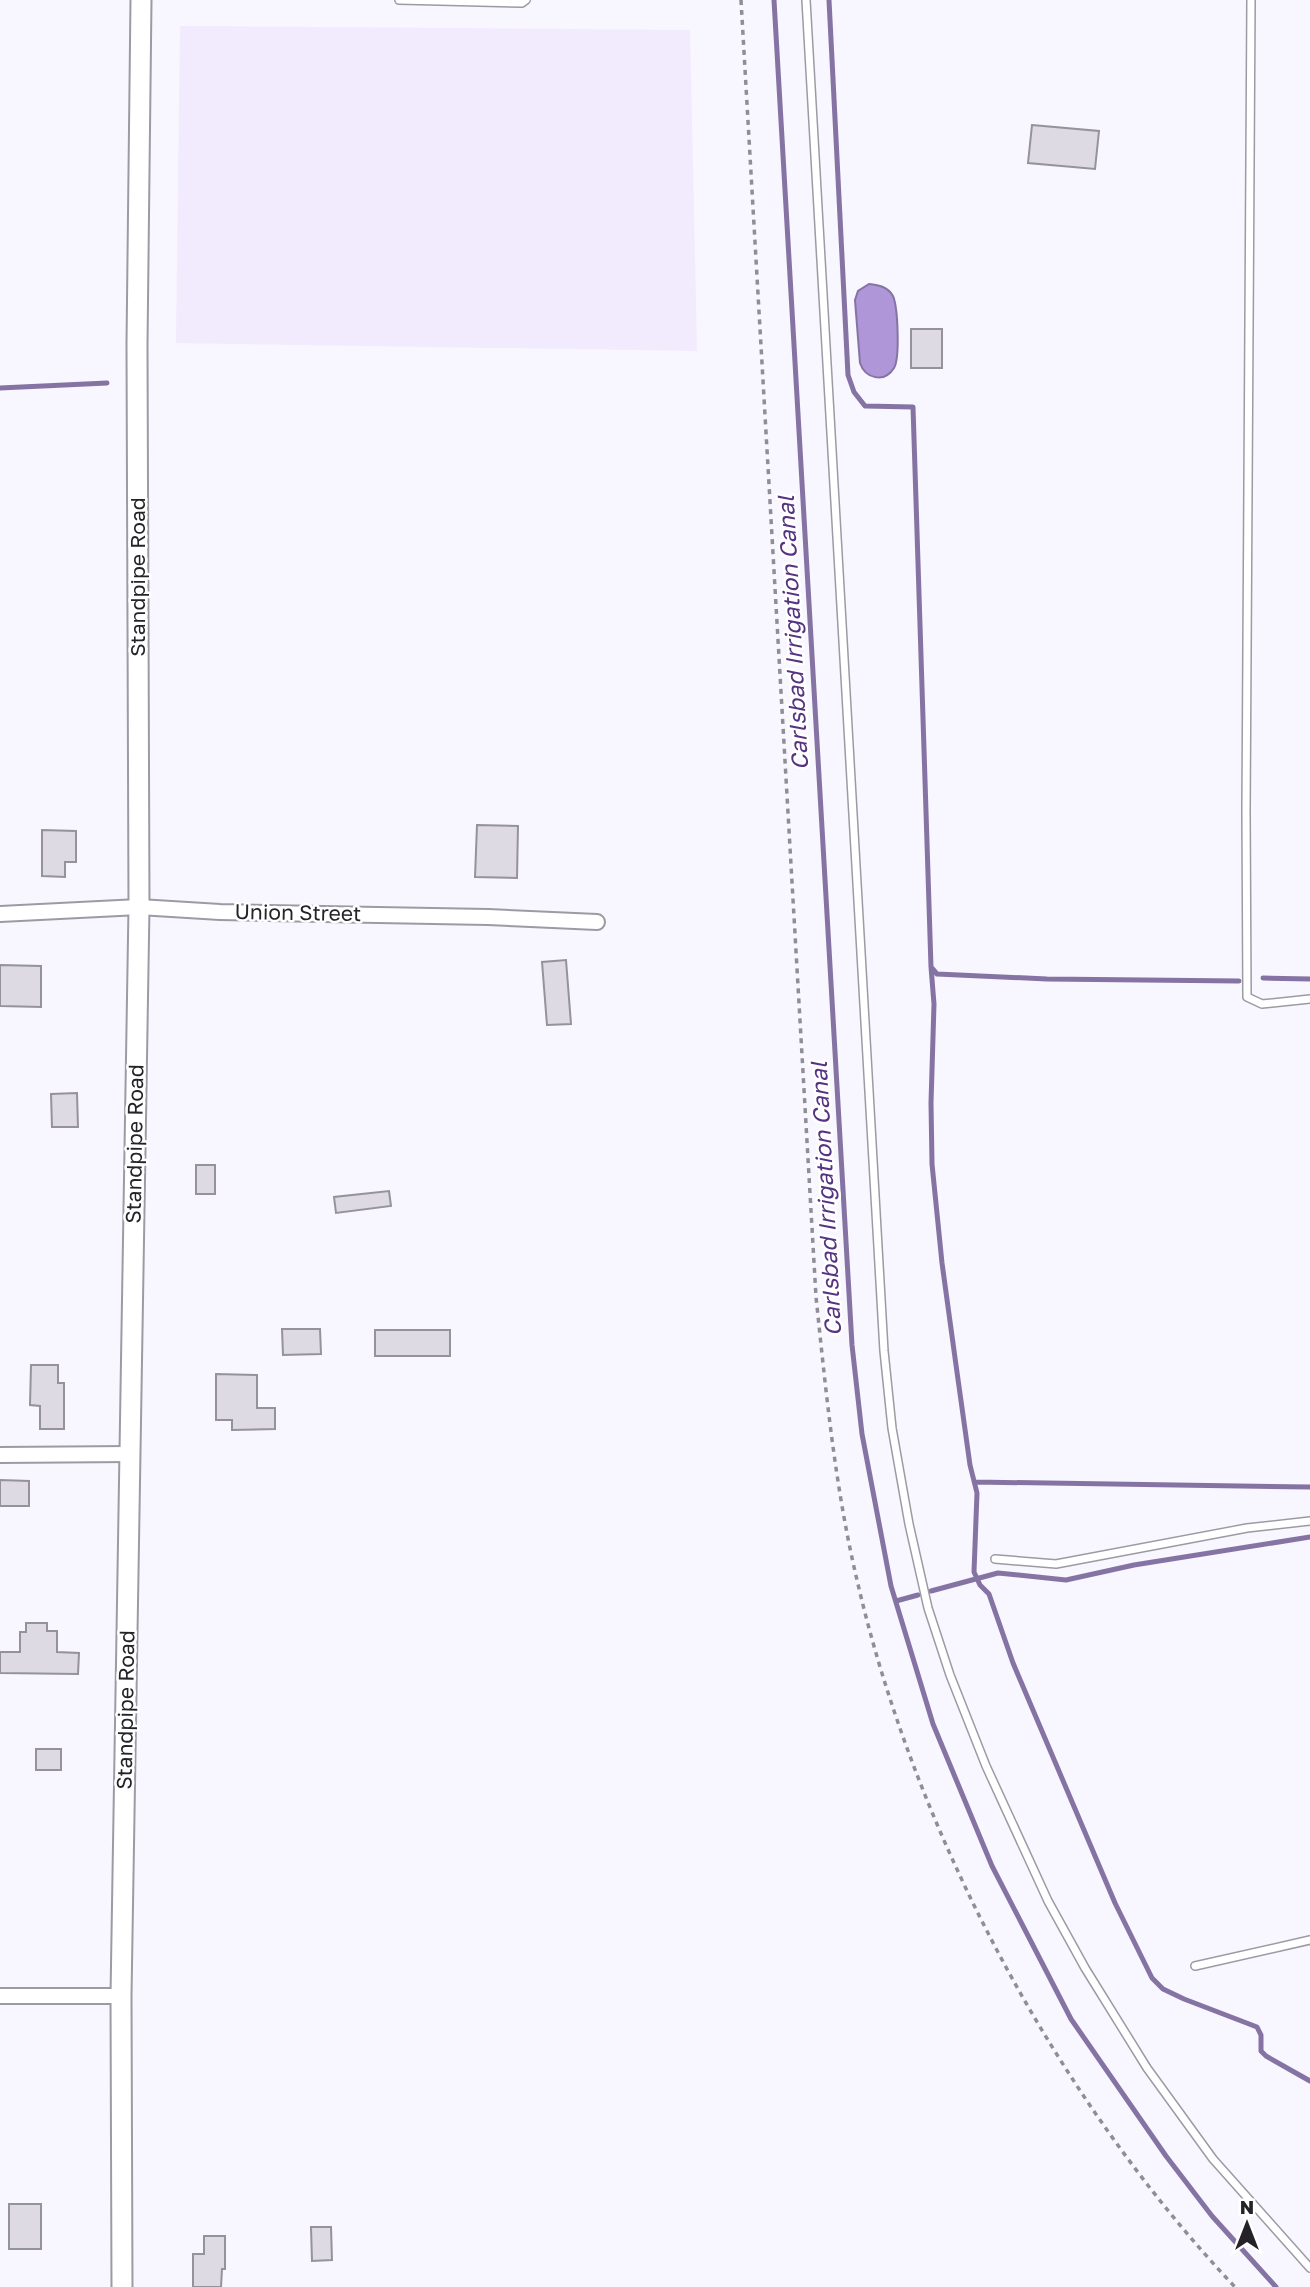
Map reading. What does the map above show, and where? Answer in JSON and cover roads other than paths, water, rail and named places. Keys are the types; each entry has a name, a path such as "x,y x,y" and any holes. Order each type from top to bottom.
{"street":[{"name":"Standpipe Road","path":"122,2287 121,1996 139,907 137,344 141,0"},
{"name":"Union Street","path":"0,914 139,907 220,912 488,917 597,922"},
{"path":"0,1455 130,1454"},
{"path":"0,1996 121,1996"}],"lane":[{"path":"399,0 522,3 526,0"},
{"path":"806,0 883,1325 892,1428 909,1524 928,1608 950,1675 986,1766 1054,1912 1147,2068 1213,2160 1310,2268"},
{"path":"1251,0 1245,811 1247,997 1262,1004 1310,999"},
{"path":"995,1559 1055,1564 1247,1528 1310,1521"},
{"path":"1195,1966 1310,1940"}],"waterway":[{"name":"Carlsbad Irrigation Canal","path":"774,0 852,1345 862,1434 891,1586 933,1724 992,1866 1071,2019 1166,2156 1212,2216 1276,2287"},
{"path":"829,0 848,375 854,392 865,406 913,407 931,967 937,974 1047,979 1239,981"},
{"path":"0,388 107,383"},
{"path":"931,967 934,1004 932,1164 942,1263 970,1465 977,1493 974,1572 980,1585 989,1594 1013,1663 1115,1903 1152,1978 1163,1989 1184,1999 1257,2027 1261,2035 1261,2051 1310,2081"},
{"path":"1263,978 1310,979"},
{"path":"975,1482 1310,1487"},
{"path":"931,1591 998,1573 1066,1580 1134,1565 1310,1537"},
{"path":"896,1601 918,1595"}]}
